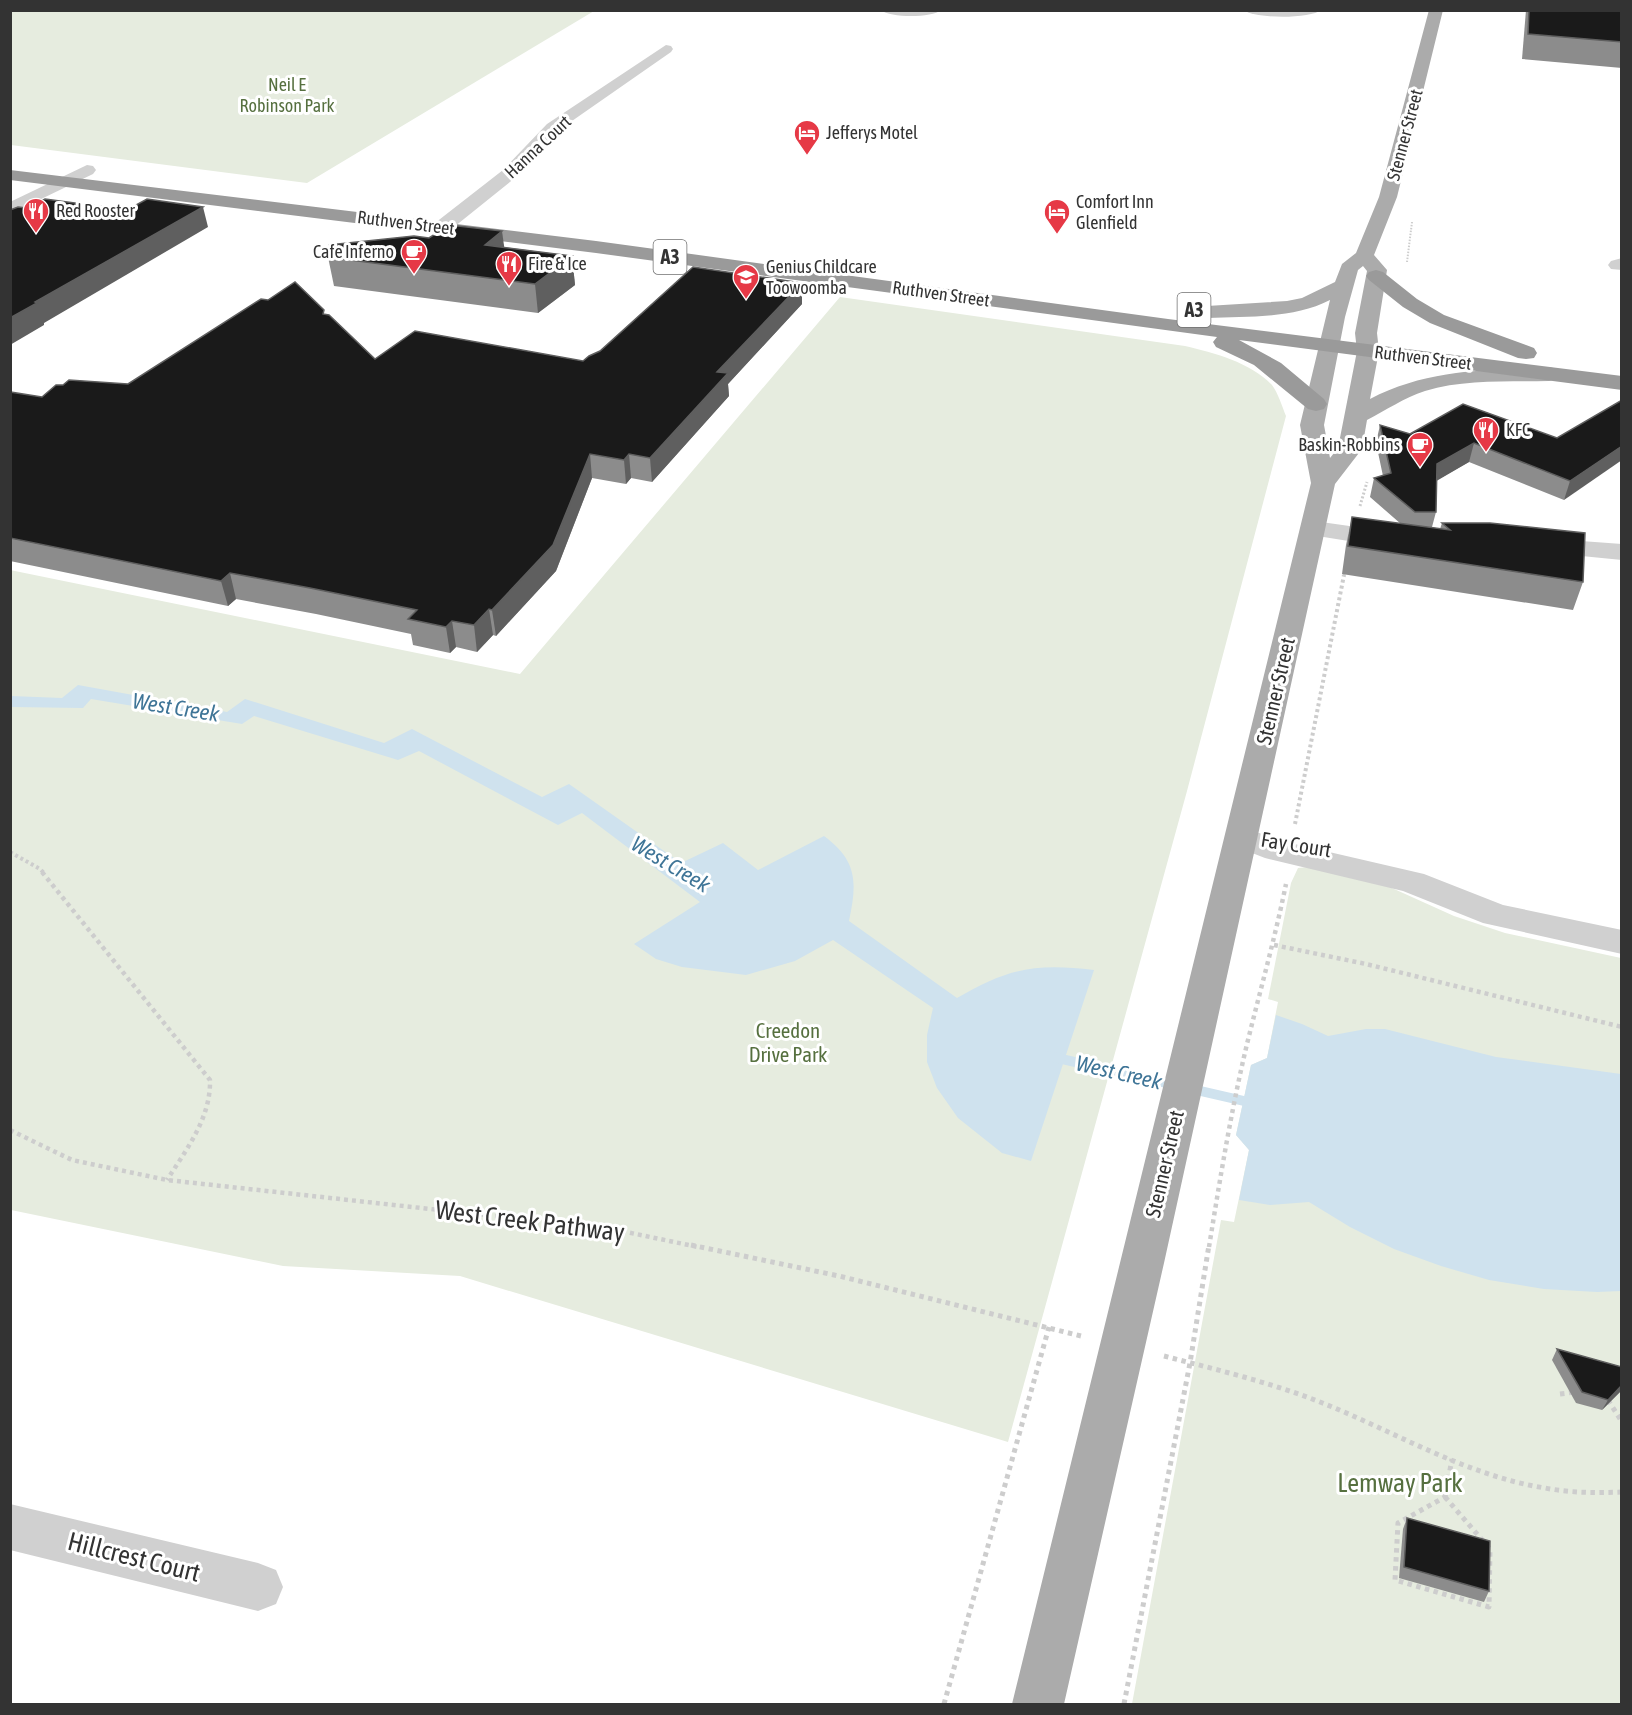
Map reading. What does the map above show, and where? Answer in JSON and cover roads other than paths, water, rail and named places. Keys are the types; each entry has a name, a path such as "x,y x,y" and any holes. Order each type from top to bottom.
{"highway":[{"name":"Ruthven Street","path":"10,160 1168,325 1331,337"},
{"name":"Ruthven Street","path":"10,175 62,183 448,223 1207,312 1331,337 1549,374 1622,383"},
{"path":"1376,276 1410,303 1437,319 1526,353"},
{"path":"1168,325 1238,346 1274,366 1316,404"},
{"name":"Ruthven Street","path":"1367,342 1526,353 1622,365"}],"main road":[{"name":"Stenner Street","path":"1038,1704 1124,1347 1197,1023 1314,529 1323,483 1312,424 1331,337 1349,268 1364,256 1388,197 1436,10"},
{"path":"1364,256 1377,270 1376,276"},
{"name":"Stenner Street","path":"1323,483 1350,449 1376,276"},
{"path":"1207,312 1287,307 1308,303 1344,285"},
{"path":"1355,417 1419,386 1467,377 1549,374"}],"street":[{"path":"887,10 935,10"},
{"path":"1250,10 1287,13 1315,10"},
{"name":"Hanna Court","path":"448,223 509,174 553,127 666,49"},
{"path":"10,209 87,170"},
{"path":"1314,529 1353,536 1412,541"},
{"path":"1517,544 1622,552"},
{"name":"Fay Court","path":"1241,837 1390,875 1496,915 1622,942"},
{"name":"Hillcrest Court","path":"10,1527 258,1587"}],"water":[{"path":"78,685 227,712 245,699 384,743 412,729 542,797 569,784 681,863 723,843 758,870 824,836 843,854 852,874 854,884 849,921 957,998 992,980 1023,970 1055,967 1094,970 1031,1161 1002,1153 958,1118 937,1088 927,1062 927,1035 933,1008 833,940 795,961 746,975 682,967 656,959 634,944 700,902 582,813 558,825 419,751 398,760 254,716 242,724 91,699 83,708 11,707 11,696 62,698"},
{"path":"1276,1015 1328,1036 1366,1029 1385,1029 1496,1057 1621,1074 1621,1291 1544,1289 1489,1280 1394,1249 1350,1227 1309,1202 1270,1205 1239,1200 1249,1150 1236,1135 1251,1065 1267,1058"}],"waterway":[{"name":"West Creek","path":"1049,1056 1257,1104"}],"place":[{"name":"Jefferys Motel","path":"807,156"},
{"name":"Red Rooster","path":"36,234"},
{"name":"Comfort Inn Glenfield","path":"1057,235"},
{"name":"Cafe Inferno","path":"414,275"},
{"name":"Fire & Ice","path":"509,287"},
{"name":"Genius Childcare Toowoomba","path":"746,300"},
{"name":"KFC","path":"1486,453"},
{"name":"Baskin-Robbins","path":"1420,468"}],"park label":[{"name":"Neil E Robinson Park","path":"287,95"},
{"name":"Creedon Drive Park","path":"788,1043"},
{"name":"Lemway Park","path":"1400,1483"}]}
